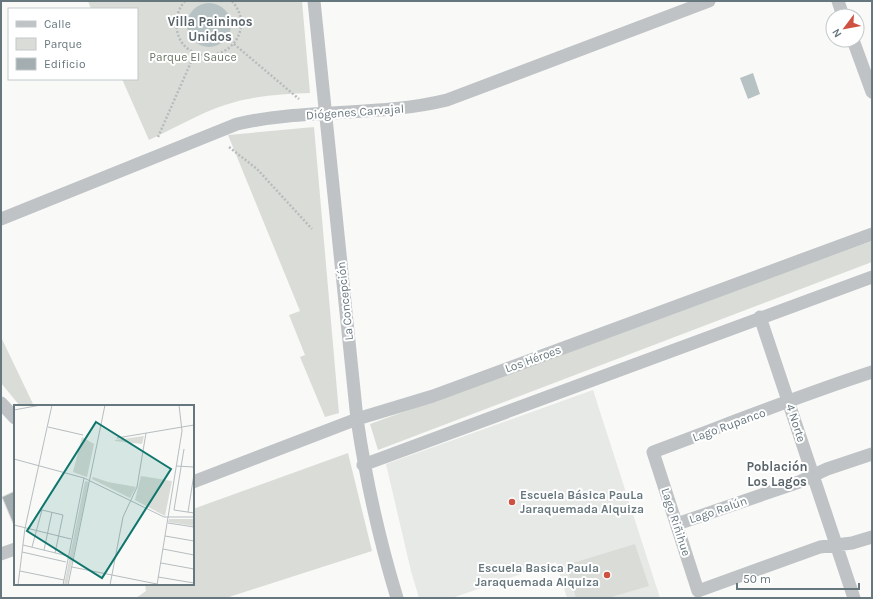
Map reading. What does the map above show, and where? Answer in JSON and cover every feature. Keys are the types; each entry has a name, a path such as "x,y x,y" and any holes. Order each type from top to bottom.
{"street":[{"name":"La Concepción","path":"314,1 357,419 364,464 377,526 397,598"},
{"name":"Diógenes Carvajal","path":"1,219 223,128 268,118 402,109 447,100 709,1"},
{"path":"855,48 872,92"},
{"name":"Los Héroes","path":"194,482 357,419 433,396 872,234"},
{"path":"364,464 760,317 871,280"},
{"name":"4 Norte","path":"760,317 854,598"},
{"name":"Lago Rupanco","path":"653,452 803,395 872,372"},
{"path":"1,403 14,417"},
{"name":"Lago Riñihue","path":"653,452 698,591 820,547 836,545"},
{"name":"Lago Ralún","path":"677,524 872,454"},
{"path":"836,545 852,543 872,537"},
{"path":"1,554 14,549"}],"path":[{"path":"180,1 184,2 177,17 177,32 184,44 196,53 202,55 216,55 223,53 234,44 238,38 241,24 238,9 232,1"},
{"path":"234,44 299,98"},
{"path":"158,137 196,53"},
{"path":"229,147 257,169 312,229"}],"shaded area":[{"path":"205,3 213,3 225,9 231,21 231,29 225,41 213,47 205,47 193,41 187,29 187,21 193,9"},
{"path":"753,73 760,94 748,99 740,78"},
{"name":"Escuela Básica PauLa Jaraquemada Alquiza","path":"593,390 660,598 567,598 556,562 452,598 419,598 411,571 386,464"}],"green space":[{"name":"Parque El Sauce","path":"88,1 302,1 310,93 267,96 235,102 206,112 149,140 122,80 138,80 138,8 91,8"},
{"path":"314,127 339,413 325,417 300,357 305,355 289,315 300,311 228,135"},
{"path":"872,241 872,262 378,450 370,424"},
{"path":"1,337 34,405 19,405 1,383"},
{"path":"348,453 372,551 226,598 136,598 146,591 145,585 194,585 194,509"},
{"name":"Escuela Basica Paula Jaraquemada Alquiza","path":"635,544 649,586 608,598 576,598 566,565"}],"building":[{"path":"14,491 14,526 2,497"}],"place":[{"name":"Escuela Básica PauLa Jaraquemada Alquiza","path":"512,502"},
{"name":"Escuela Basica Paula Jaraquemada Alquiza","path":"607,575"}],"district":[{"name":"Villa Paininos Unidos","path":"210,28"},
{"name":"Población Los Lagos","path":"777,474"}]}
